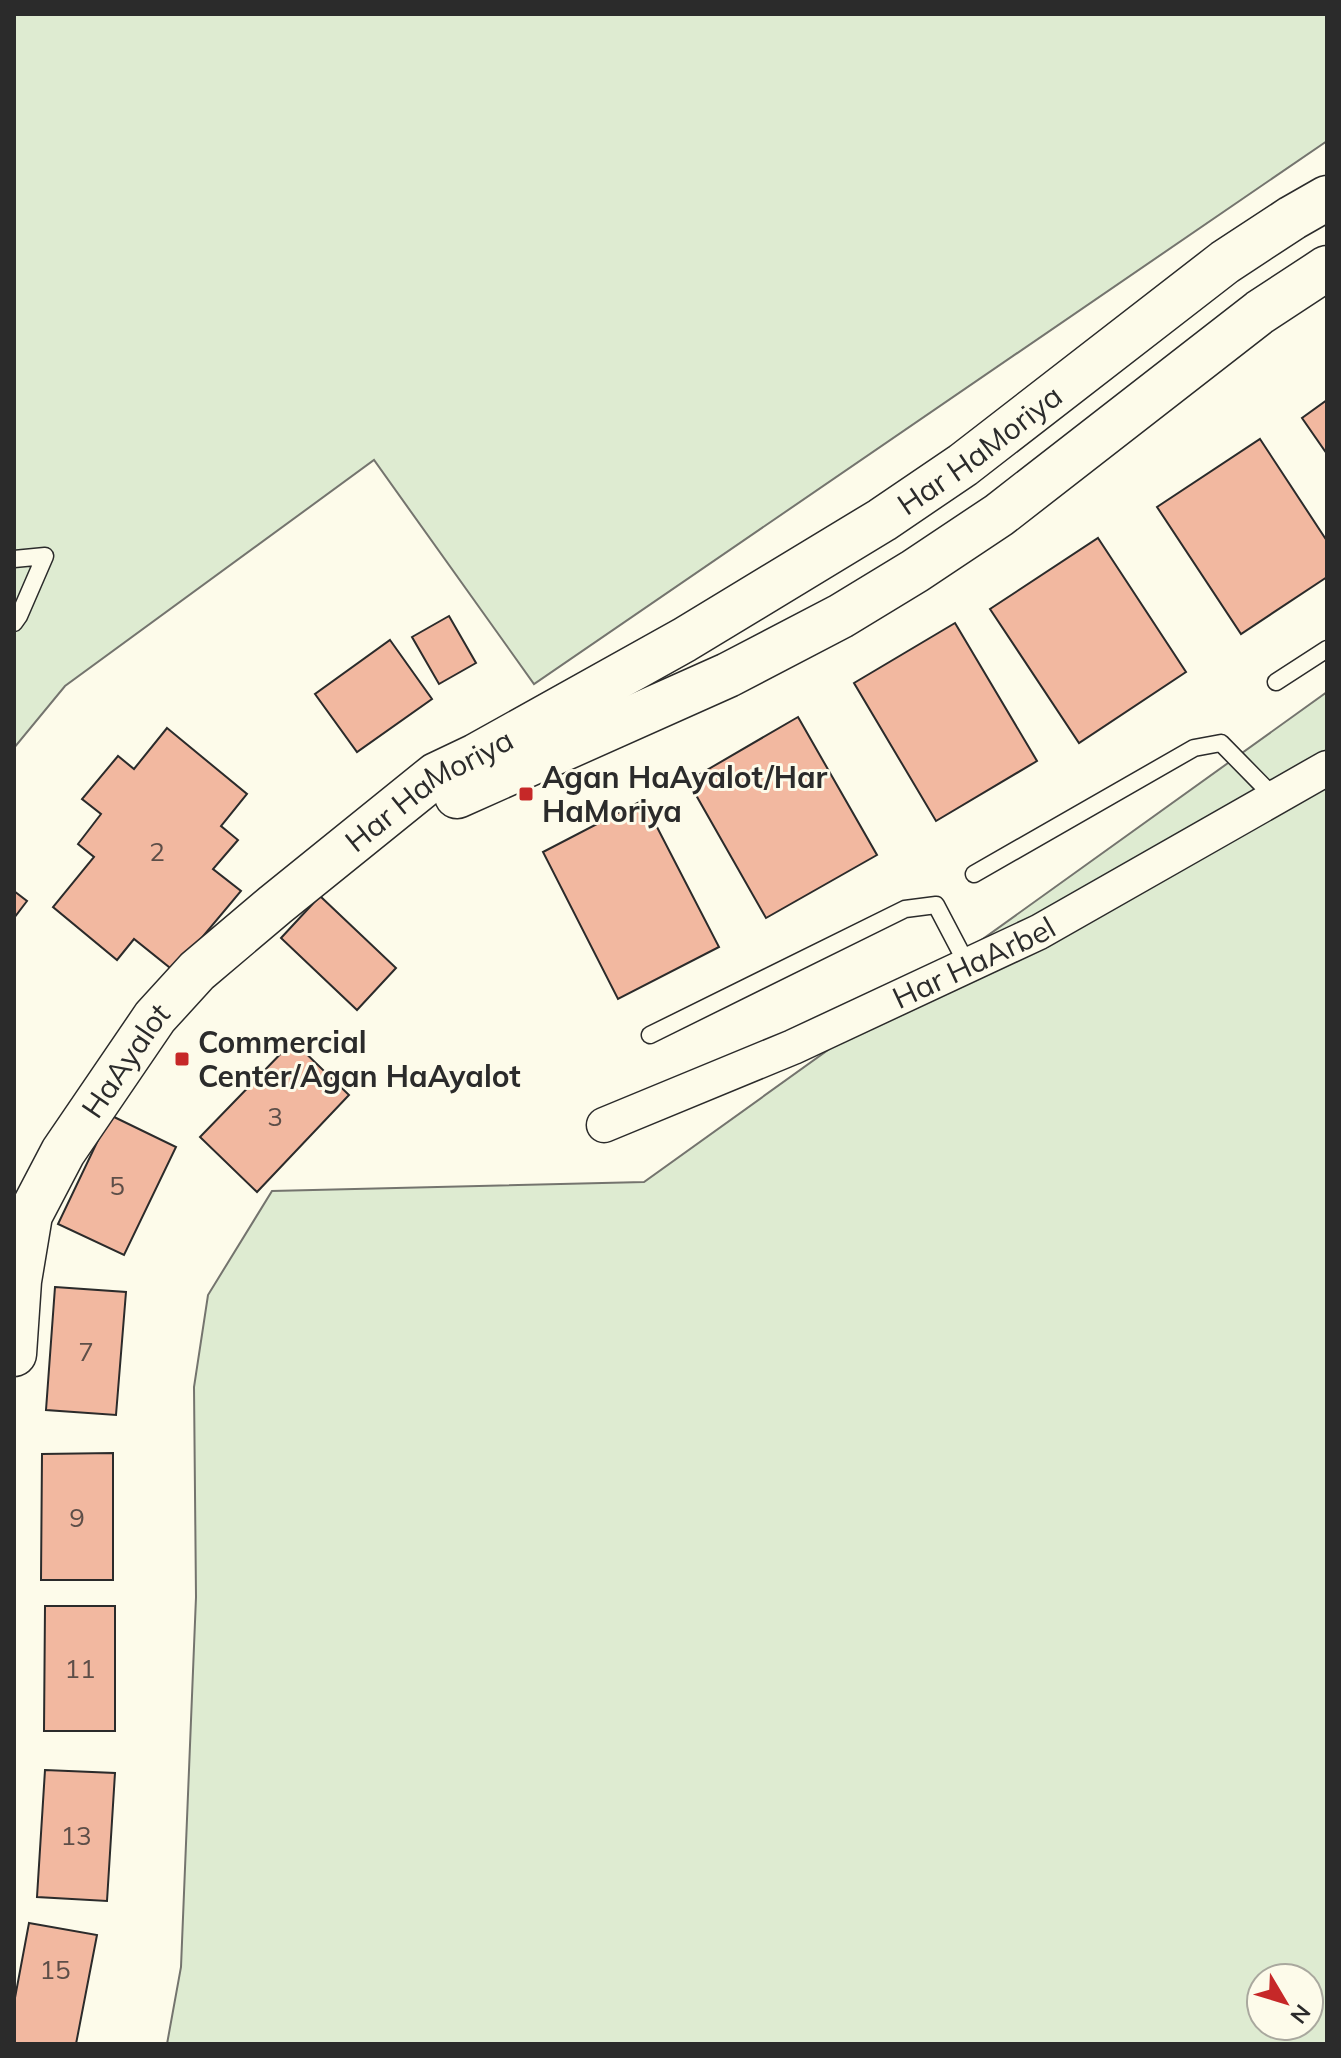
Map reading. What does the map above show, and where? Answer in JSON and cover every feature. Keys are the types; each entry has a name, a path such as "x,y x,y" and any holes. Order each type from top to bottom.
{"street":[{"name":"Har HaMoriya","path":"356,841 436,775 476,756 684,640 882,520 963,465 1225,262 1327,198"},
{"name":"Har HaMoriya","path":"356,841 728,675 841,616 999,515 1260,312 1327,268"},
{"name":"Har HaArbel","path":"604,1125 793,1047 1039,932 1327,768"},
{"name":"HaAyalot","path":"14,1354 19,1281 30,1215 63,1152 155,1017 197,971 356,841"}],"lane":[{"path":"14,559 45,556 14,623"},
{"path":"1276,682 1327,649"},
{"path":"974,874 1194,748 1221,743 1275,798"},
{"path":"650,1035 905,909 936,905 968,966"}],"green space":[{"path":"14,14 1327,14 1327,141 534,684 374,460 65,686 14,748"},
{"path":"1327,692 1327,2044 167,2044 181,1967 196,1597 194,1387 208,1295 272,1191 644,1182"}],"building":[{"path":"1327,400 1327,454 1302,418"},
{"path":"1260,439 1327,541 1327,577 1241,634 1157,507"},
{"path":"1098,538 1186,672 1079,743 990,609"},
{"path":"449,616 476,663 439,684 412,637"},
{"path":"955,623 1037,761 936,821 854,683"},
{"path":"390,640 432,699 357,752 315,694"},
{"path":"798,717 877,855 766,918 688,781"},
{"path":"167,728 247,794 221,826 238,840 213,869 241,891 174,971 134,939 117,960 53,907 94,857 78,844 101,814 82,799 118,756 134,769"},
{"path":"643,800 719,947 618,999 543,852"},
{"path":"14,891 27,901 14,918"},
{"path":"320,896 396,968 357,1010 281,938"},
{"path":"293,1041 349,1095 257,1192 200,1137"},
{"path":"110,1115 176,1147 124,1255 58,1224"},
{"path":"55,1287 126,1292 116,1415 46,1410"},
{"path":"113,1453 113,1580 41,1580 42,1454"},
{"path":"45,1606 115,1606 115,1731 44,1731"},
{"path":"45,1770 115,1773 107,1901 37,1897"},
{"path":"29,1923 97,1935 76,2044 14,2044 14,2003"}],"place":[{"name":"Agan HaAyalot/Har HaMoriya","path":"526,794"},
{"name":"Commercial Center/Agan HaAyalot","path":"182,1059"}]}
